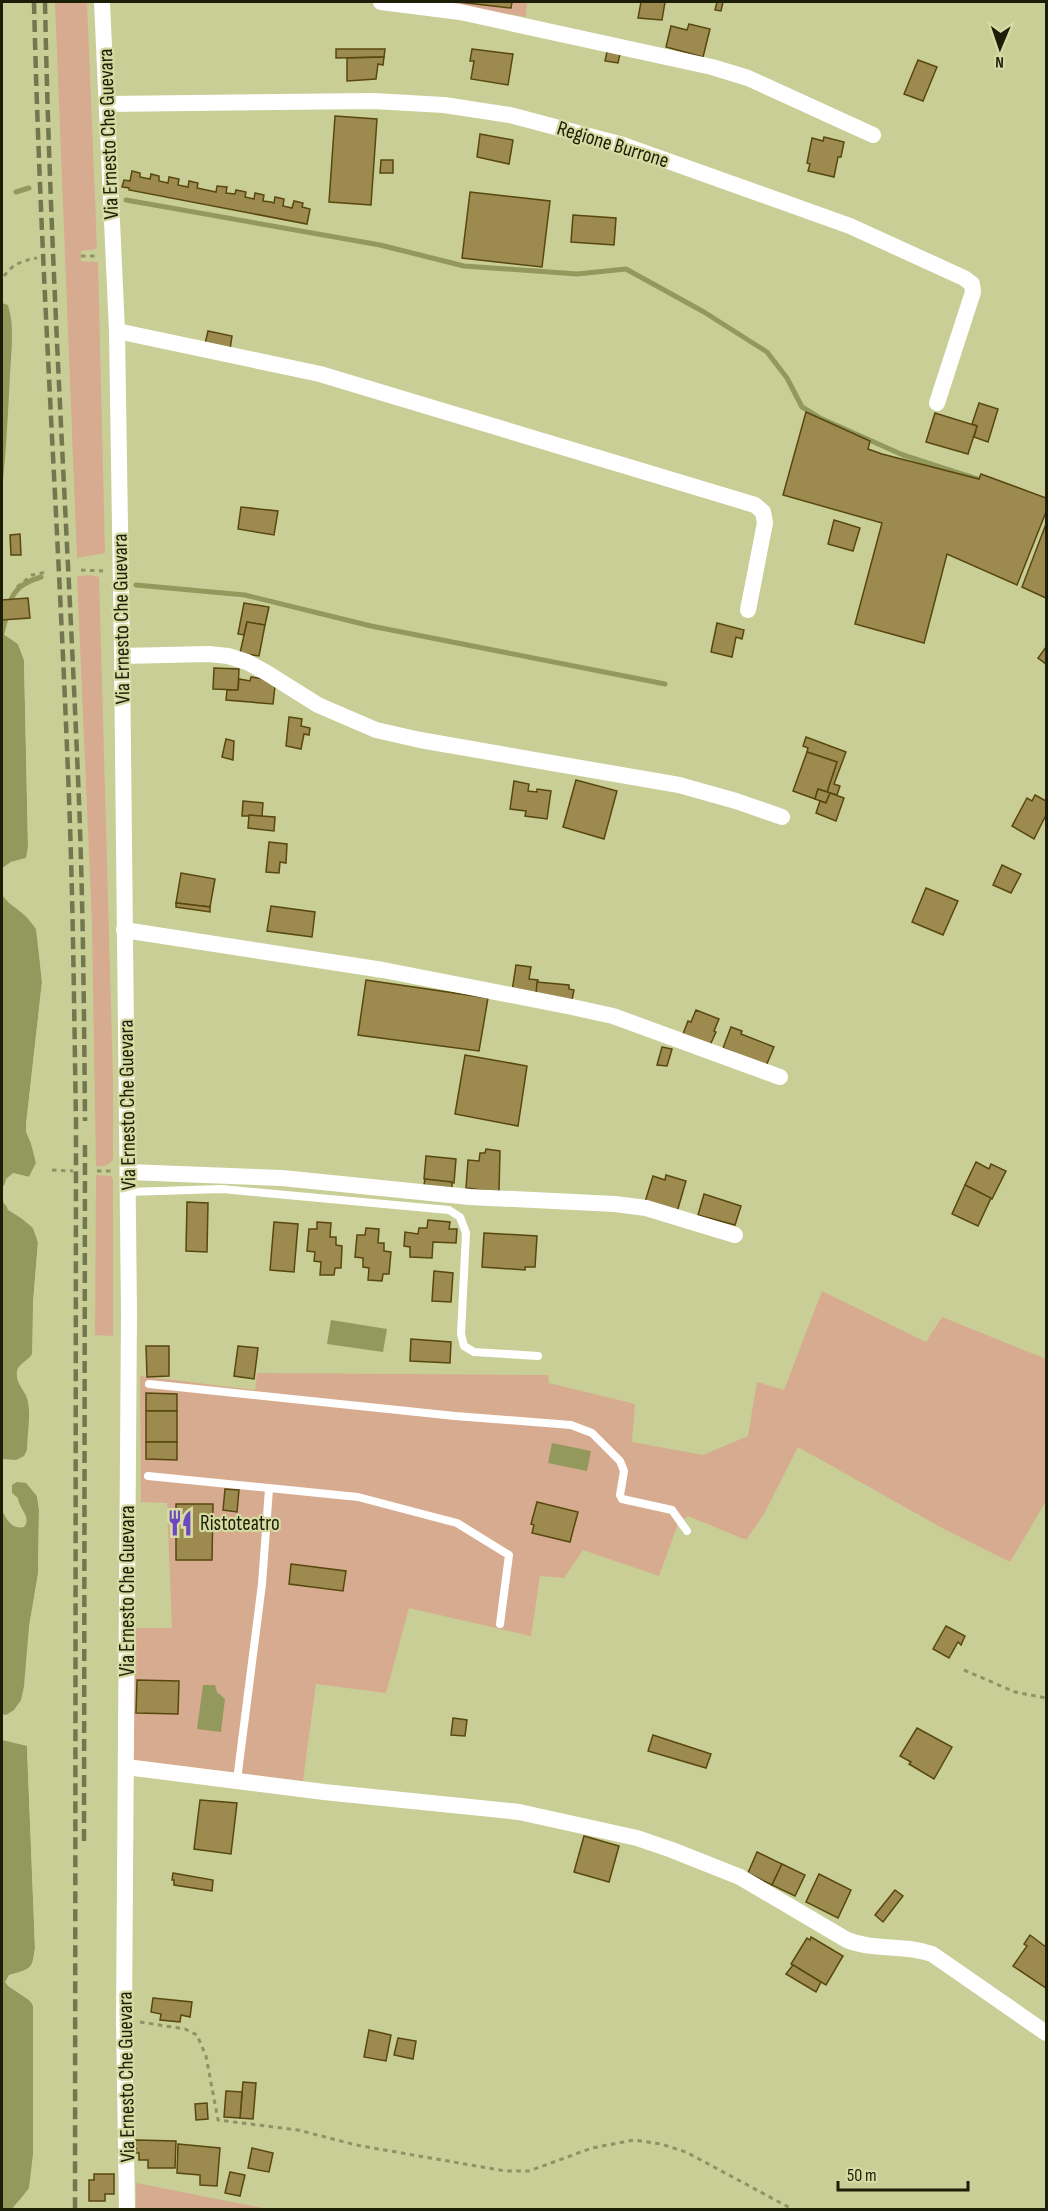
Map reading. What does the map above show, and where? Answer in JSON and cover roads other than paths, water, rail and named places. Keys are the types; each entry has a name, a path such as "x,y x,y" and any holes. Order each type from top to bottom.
{"street":[{"name":"Via Ernesto Che Guevara","path":"102,2 117,331 128,1172 124,2020 127,2210"},
{"path":"381,2 460,12 712,67 748,78 873,135"},
{"name":"Regione Burrone","path":"107,104 373,101 474,108 556,126 623,145 850,225 964,278 972,284 972,292 937,403"},
{"path":"117,331 320,374 754,505 763,512 765,523 748,610"},
{"path":"122,656 210,654 228,656 247,662 318,705 376,730 420,740 679,785 783,817"},
{"path":"124,930 383,970 613,1016 780,1077"},
{"path":"128,1172 282,1178 470,1197 615,1204 646,1208 735,1235"},
{"path":"126,1767 324,1792 519,1812 637,1838 740,1877 847,1940 862,1946 882,1945 917,1949 932,1954 1047,2033"}],"lane":[{"path":"128,1192 222,1190 449,1210 460,1217 465,1233 461,1334 464,1346 474,1352 538,1356"},
{"path":"149,1384 455,1416 571,1425 592,1433 620,1461 624,1471 620,1495 622,1499 672,1510 687,1531"},
{"path":"148,1476 358,1497 458,1523 509,1555 500,1624"},
{"path":"237,1780 262,1584 268,1488"}],"waterway":[{"path":"16,192 29,188"},
{"path":"126,200 380,245 464,266 577,274 626,269 704,312 767,352 787,378 802,407 820,418 903,455 977,479"},
{"path":"9,605 21,586 41,577"},
{"path":"136,585 245,595 371,626 665,684"},
{"path":"2,633 7,614"}],"railway":[{"path":"34,2 40,195 68,773 73,948 76,1122 75,2210"},
{"path":"45,2 55,293 80,820 85,1121"},
{"path":"84,1841 85,1142"}],"place":[{"name":"Ristoteatro","path":"180,1523"}]}
